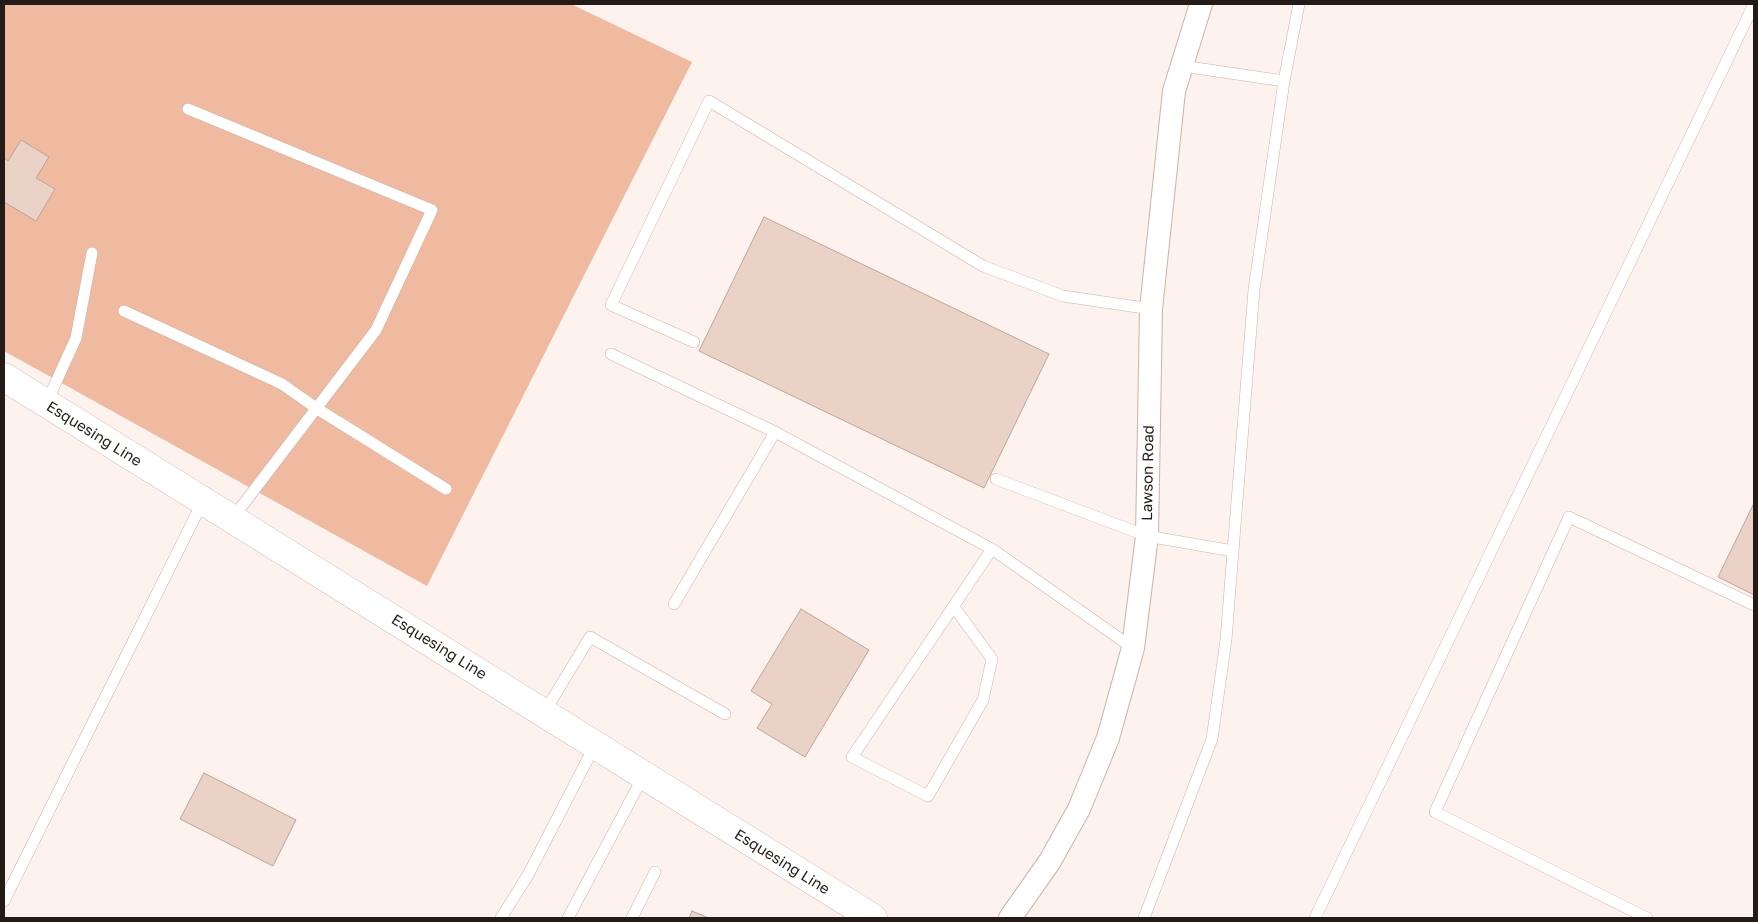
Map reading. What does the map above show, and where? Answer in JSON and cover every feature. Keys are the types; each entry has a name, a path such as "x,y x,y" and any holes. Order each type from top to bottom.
{"street":[{"name":"Lawson Road","path":"1010,918 1050,861 1079,809 1108,738 1133,648 1147,536 1151,309 1174,91 1201,4"},
{"name":"Esquesing Line","path":"4,377 873,918"}],"lane":[{"path":"1144,918 1212,739 1226,640 1254,290 1284,81 1299,4"},
{"path":"1315,918 1754,4"},
{"path":"1182,66 1284,81"},
{"path":"694,342 611,305 709,101 983,266 1063,296 1151,309"},
{"path":"188,109 432,210 376,330 232,519"},
{"path":"46,404 76,338 92,253"},
{"path":"124,311 282,384 316,408 446,489"},
{"path":"611,354 775,432 992,548 1133,648"},
{"path":"674,604 775,432"},
{"path":"996,479 1147,536 1233,551"},
{"path":"4,901 203,501"},
{"path":"1647,918 1435,812 1569,518 1754,605"},
{"path":"954,607 992,659 983,700 928,796 852,757 992,548"},
{"path":"544,713 590,637 725,714"},
{"path":"501,918 528,875 595,745"},
{"path":"568,918 644,775"},
{"path":"632,918 655,872"}],"shaded area":[{"path":"4,4 571,4 692,62 427,586 4,351"}],"building":[{"path":"21,140 49,157 36,178 55,189 36,221 4,202 4,158 8,161"},
{"path":"764,217 1049,354 984,488 699,351"},
{"path":"1754,503 1754,595 1718,577"},
{"path":"801,609 869,650 805,757 757,728 772,704 751,691"},
{"path":"204,773 296,820 273,866 180,819"},
{"path":"692,911 709,918 689,918"}]}
